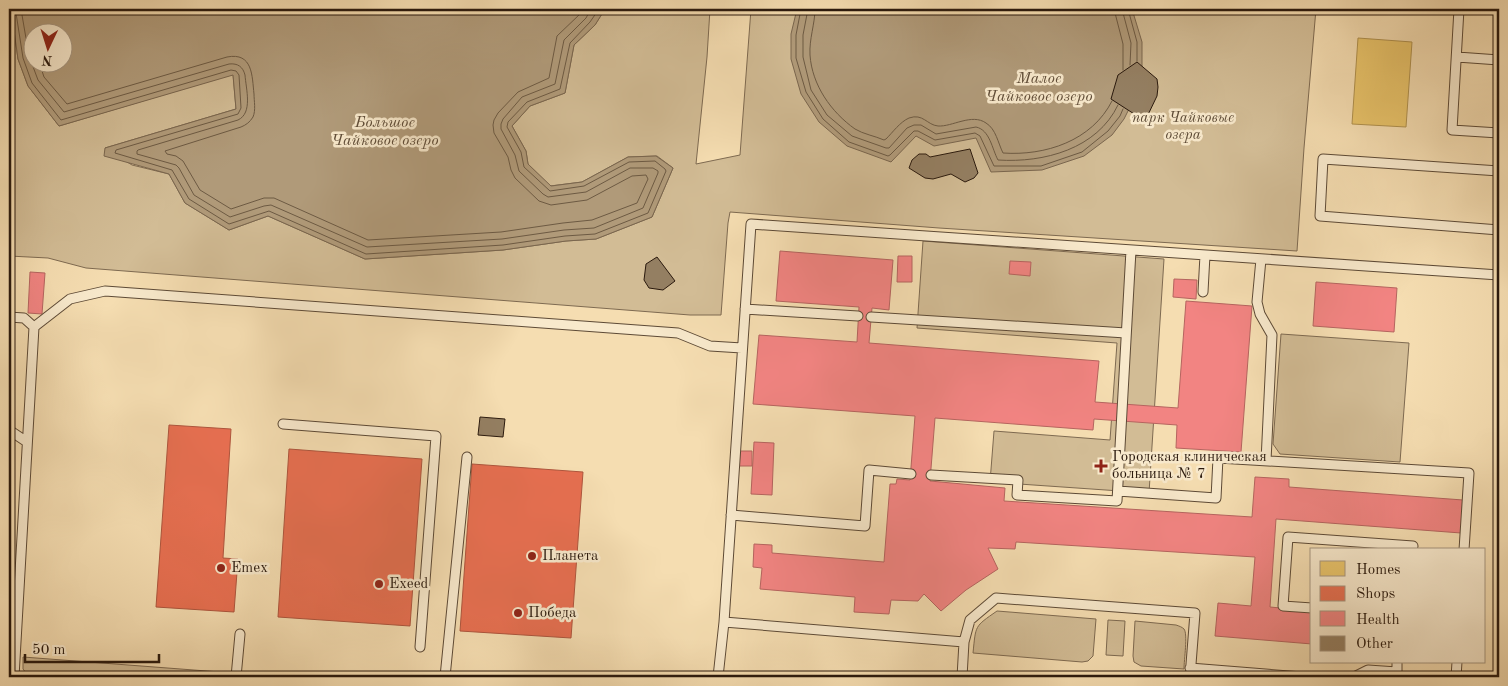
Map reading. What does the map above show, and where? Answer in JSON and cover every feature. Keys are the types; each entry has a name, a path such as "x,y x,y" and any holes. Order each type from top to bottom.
{"lane":[{"path":"1459,9 1452,130 1499,134"},
{"path":"1456,57 1499,60"},
{"path":"1499,171 1323,159 1320,216 1499,230"},
{"path":"718,677 724,622 751,224 1499,276"},
{"path":"931,475 1018,480 1017,495 1117,501 1131,250"},
{"path":"1203,292 1205,255"},
{"path":"1261,259 1257,302 1260,314 1272,334 1266,461"},
{"path":"14,677 34,328 70,299 105,291 678,333 710,346 742,348"},
{"path":"745,309 858,316"},
{"path":"9,317 24,318 34,328"},
{"path":"871,317 1126,333"},
{"path":"283,424 436,436 420,647"},
{"path":"9,430 27,442"},
{"path":"446,677 467,457"},
{"path":"1118,491 1216,498 1218,458 1469,473 1464,548"},
{"path":"731,515 865,526 869,470 911,474"},
{"path":"1310,608 1283,606 1288,537 1413,546 1412,548"},
{"path":"962,677 964,642 970,620 996,598 1195,613 1190,673 1302,677"},
{"path":"724,622 964,642"},
{"path":"236,677 240,634"},
{"path":"1354,677 1368,670 1397,672 1397,664"},
{"path":"1456,677 1457,664"}],"green space":[{"name":"парк Чайковые озера","path":"9,9 11,9 18,59 22,72 28,86 59,126 233,74 236,109 105,148 132,165 169,174 185,203 229,230 268,216 365,259 503,250 566,241 596,239 652,217 673,168 657,156 628,157 582,182 550,186 528,164 526,151 512,126 530,106 565,93 574,45 595,25 605,9 710,9 696,164 740,155 751,9 1316,9 1297,251 939,228 730,212 721,315 690,315 86,268 48,258 9,256"},
{"path":"923,241 1164,259 1149,493 990,482 994,431 1110,440 1117,343 917,328"},
{"path":"1281,334 1409,343 1400,462 1280,454 1273,444"},
{"path":"997,611 1096,619 1093,656 1088,661 1082,662 973,653 976,632 980,624"},
{"path":"1108,620 1125,621 1123,656 1106,655"},
{"path":"1135,621 1176,625 1184,629 1186,641 1184,669 1141,666 1134,662"},
{"path":"23,657 233,673 232,677 29,677 23,669"}],"water":[{"name":"Большое Чайковое озеро","path":"11,9 605,9 595,25 574,45 565,93 530,106 512,126 526,151 528,164 551,186 582,182 628,157 656,156 673,168 652,217 596,239 566,241 503,250 365,259 268,216 229,230 185,203 169,174 104,156 105,148 236,109 233,75 59,126 28,86 23,72 72,72 72,22 22,22 22,70 18,59"},
{"name":"Малое Чайковое озеро","path":"797,9 1132,9 1142,42 1142,73 1137,93 1124,119 1112,135 1084,156 1042,170 991,172 976,138 934,146 916,136 891,162 847,146 819,122 801,94 791,59 791,34"}],"building: Homes":[{"path":"1358,38 1412,42 1406,127 1352,124"}],"building: Shops":[{"path":"169,425 231,429 223,558 238,559 234,612 156,607"},
{"path":"289,449 422,459 410,626 278,617"},
{"path":"472,464 583,472 571,638 460,631"}],"building: Health":[{"path":"780,251 893,260 889,310 872,308 869,343 1099,361 1095,402 1178,408 1186,301 1252,306 1241,452 1176,448 1177,425 1094,419 1093,430 935,418 930,481 1005,488 1004,501 1252,517 1255,477 1289,479 1289,487 1463,500 1461,533 1276,519 1270,607 1310,611 1310,644 1215,636 1218,603 1251,606 1255,557 1016,542 1015,549 988,548 998,569 966,590 941,611 924,594 918,601 891,600 889,614 854,612 855,597 760,589 762,568 753,567 754,544 772,545 772,553 884,562 890,484 896,484 897,479 910,480 915,416 753,404 759,335 857,342 859,307 776,301"},
{"path":"898,256 912,256 912,282 897,282"},
{"path":"1010,261 1031,262 1030,276 1009,274"},
{"path":"30,272 45,273 42,314 28,313"},
{"path":"1174,279 1197,280 1196,299 1173,297"},
{"path":"1316,282 1397,288 1394,332 1313,326"},
{"path":"754,442 774,443 772,495 751,494"},
{"path":"738,451 752,451 752,466 738,466"}],"building: Other":[{"path":"1137,62 1157,79 1157,96 1145,121 1111,99 1118,75"},
{"path":"970,149 978,173 974,178 965,182 951,174 933,179 925,178 909,168 912,160 919,154 926,154 930,157"},
{"path":"657,257 675,281 663,290 649,288 644,280 646,264"},
{"path":"480,417 505,419 503,437 478,435"}],"place":[{"name":"Городская клиническая больница № 7","path":"1101,466"},
{"name":"Планета","path":"532,556"},
{"name":"Emex","path":"221,568"},
{"name":"Exeed","path":"379,584"},
{"name":"Победа","path":"518,613"}]}
